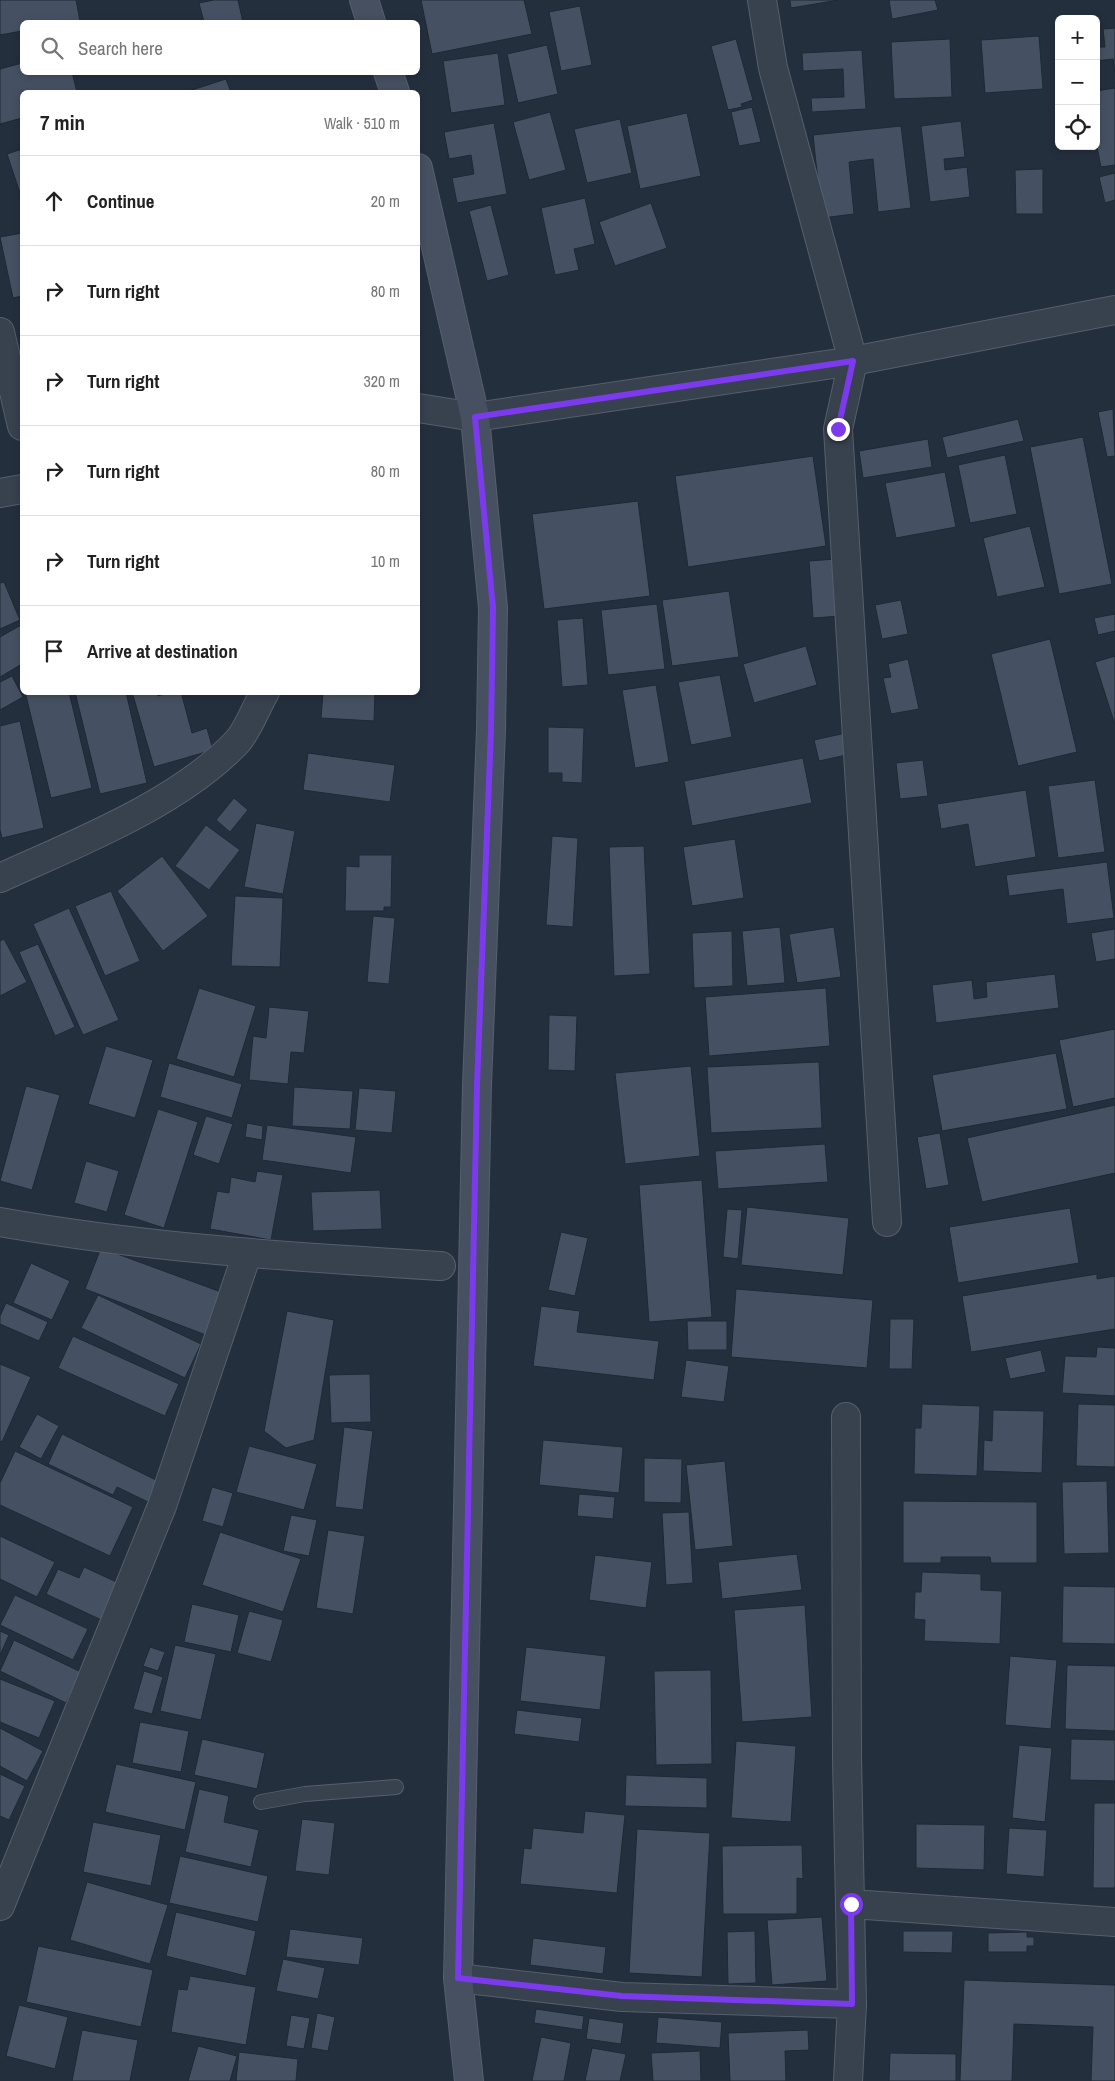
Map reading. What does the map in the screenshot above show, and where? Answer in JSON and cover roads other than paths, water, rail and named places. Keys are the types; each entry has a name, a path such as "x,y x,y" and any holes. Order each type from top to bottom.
{"main road":[{"path":"364,0 370,20"},
{"path":"389,75 394,90"},
{"path":"420,177 475,417 493,608 491,730 477,1085 458,1978 469,2081"}],"street":[{"path":"762,0 773,68 853,361 838,429 888,1222"},
{"path":"420,408 475,417 853,361 1115,310"},
{"path":"0,332 20,417"},
{"path":"0,493 20,490"},
{"path":"0,878 125,821 194,778 238,741 264,695"},
{"path":"0,1222 76,1236 247,1254 441,1266"},
{"path":"0,1906 162,1506 247,1254"},
{"path":"846,1417 847,1758 852,2004 848,2081"},
{"path":"851,1904 1115,1922"},
{"path":"458,1978 622,1996 852,2004"}],"lane":[{"path":"261,1802 305,1794 396,1787"}]}
